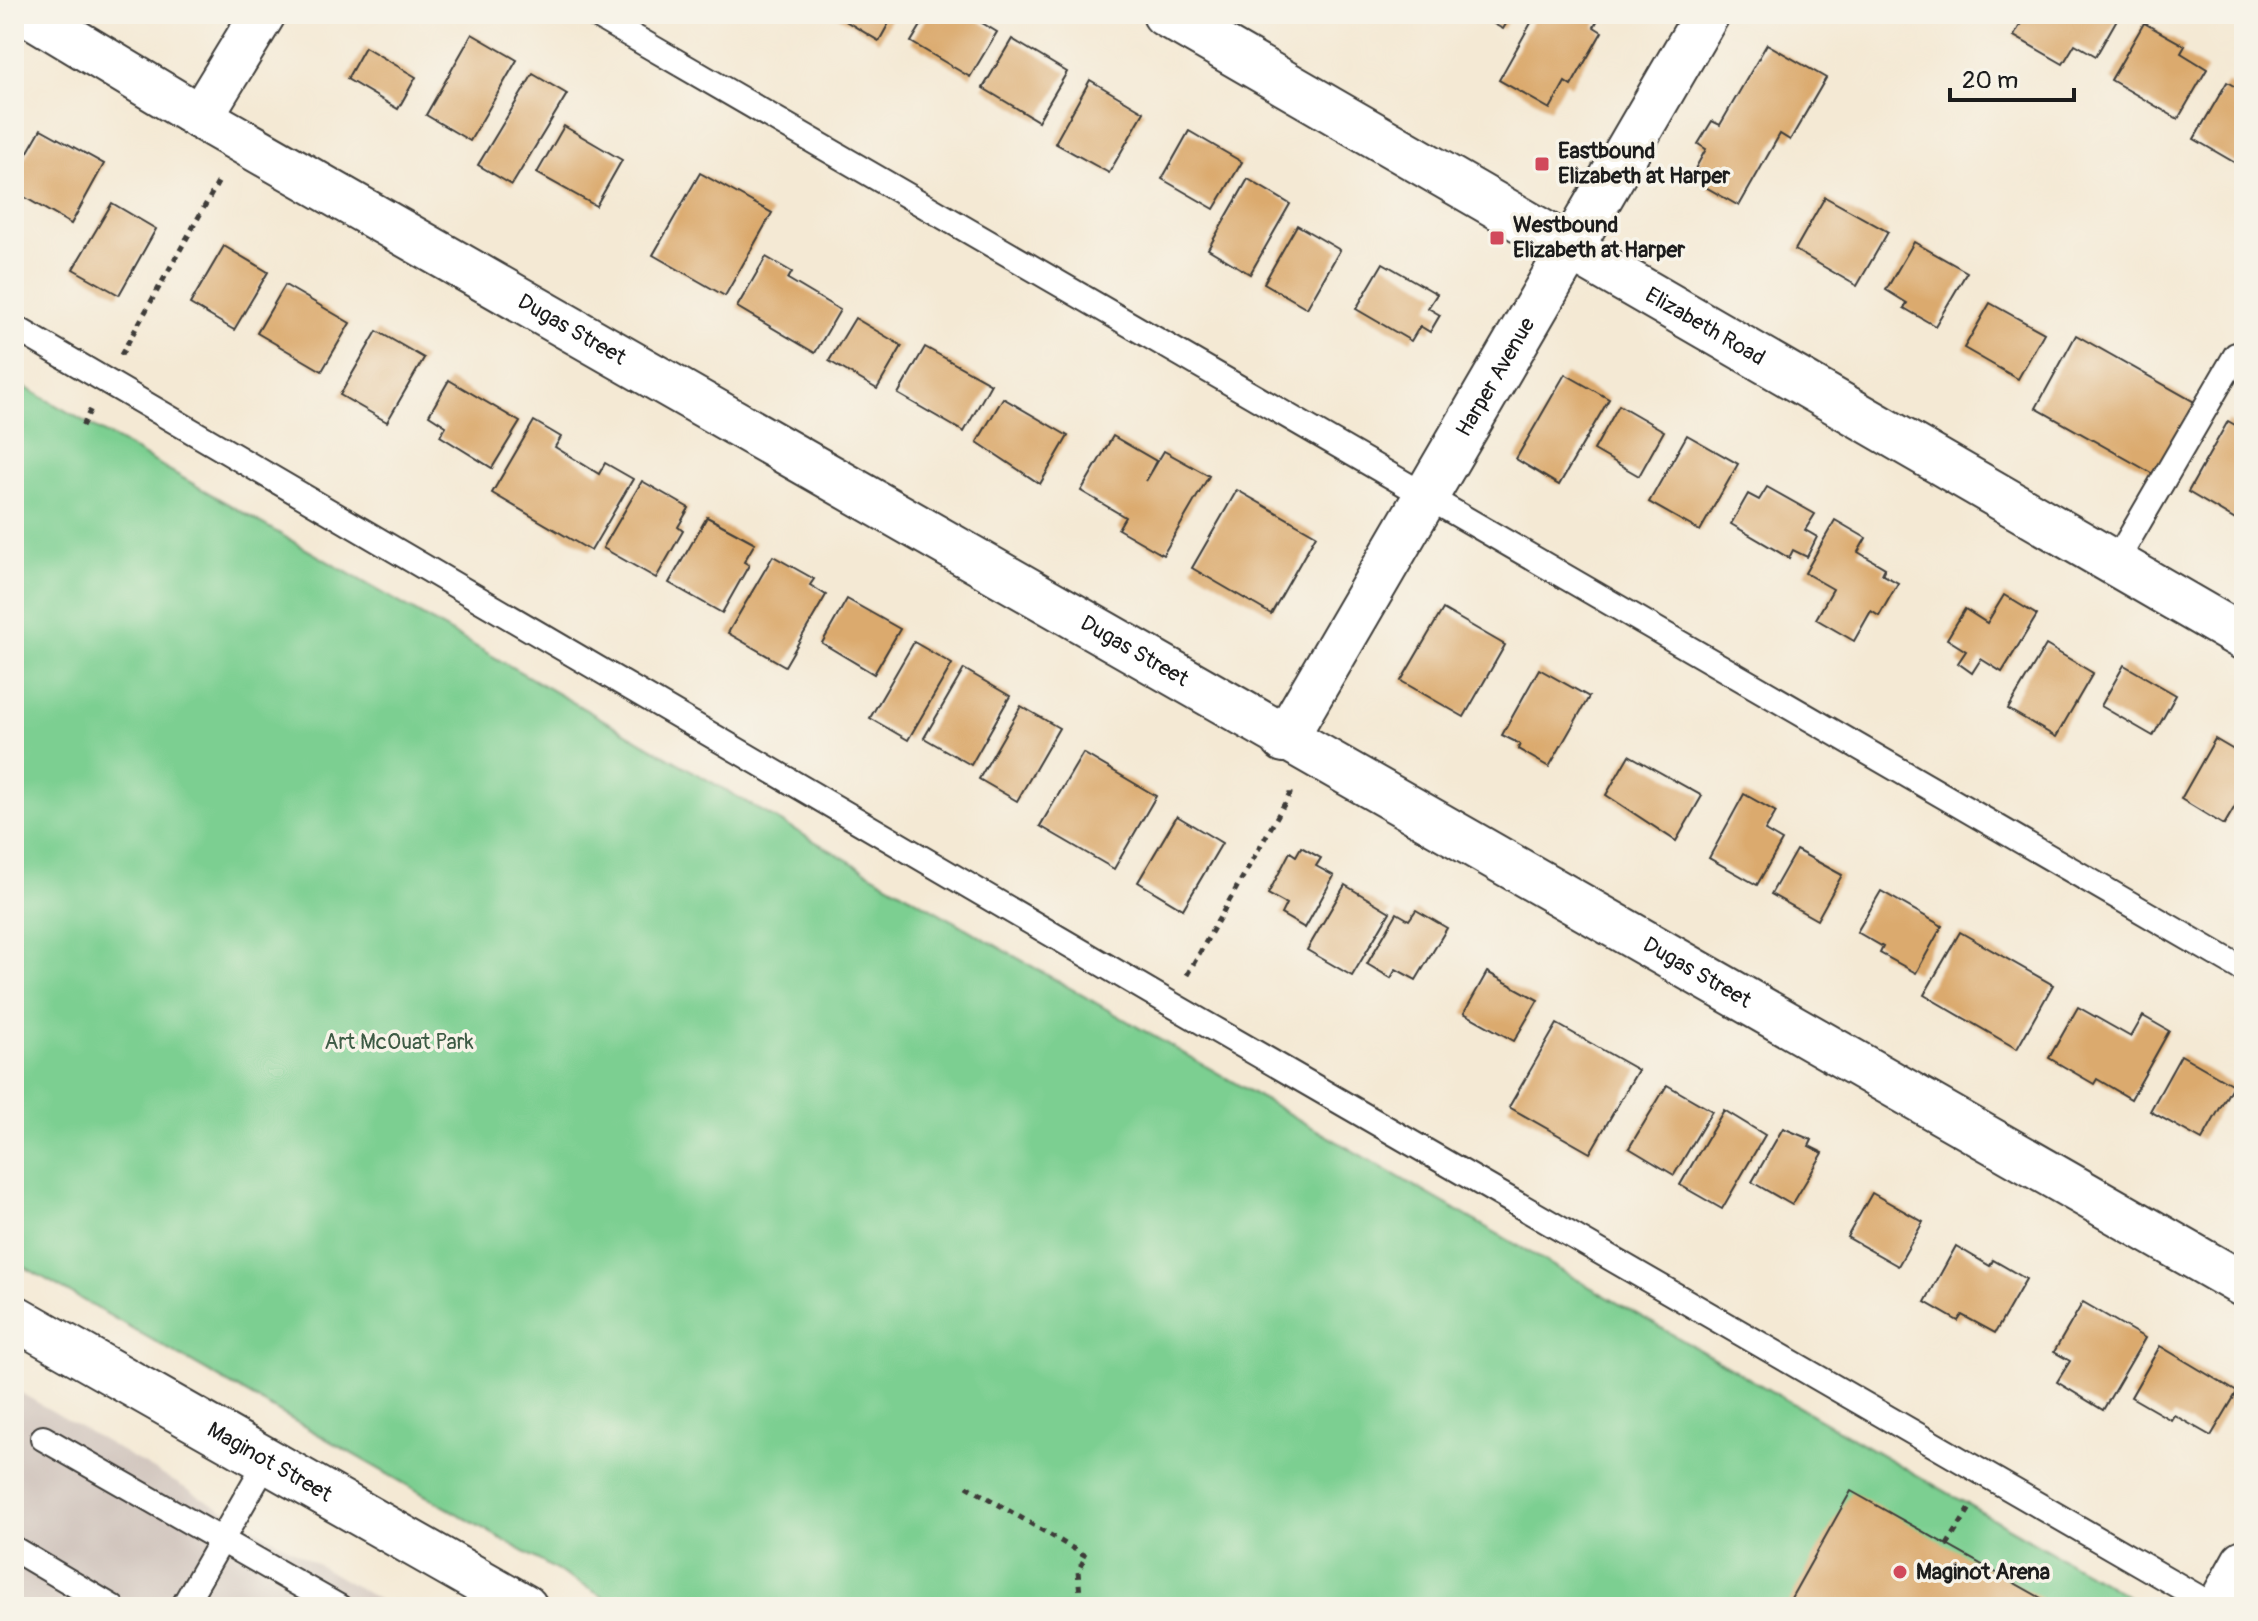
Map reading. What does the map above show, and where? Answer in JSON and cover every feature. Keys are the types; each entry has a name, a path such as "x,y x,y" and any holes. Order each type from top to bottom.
{"street":[{"name":"Dugas Street","path":"29,14 241,141 1284,740 2244,1285"},
{"path":"200,117 263,14"},
{"name":"Elizabeth Road","path":"1165,14 1570,245 2244,638"},
{"name":"Harper Avenue","path":"1284,740 1707,14"},
{"name":"Maginot Street","path":"14,1317 525,1607"},
{"path":"2217,1607 2244,1562"}],"lane":[{"path":"594,14 2244,970"},
{"path":"14,327 1171,1004 2217,1607"},
{"path":"2115,563 2236,355"},
{"path":"43,1438 339,1607"},
{"path":"183,1607 267,1461"},
{"path":"14,1549 112,1607"}],"path":[{"path":"82,426 241,141"},
{"path":"1171,1004 1290,794 1284,740"},
{"path":"1947,1545 1989,1477"},
{"path":"967,1486 1086,1556 1078,1571 1081,1607"}],"shaded area":[{"path":"14,1389 391,1607 14,1607"}],"green space":[{"name":"Art McOuat Park","path":"14,381 2143,1605 621,1607 14,1261"}],"building":[{"path":"834,14 894,14 879,41"},
{"path":"928,14 967,14 997,32 970,77 911,42"},
{"path":"1476,14 1512,14 1503,29"},
{"path":"1536,14 1601,14 1594,27 1602,32 1571,86 1565,82 1550,109 1499,80"},
{"path":"2026,14 2120,14 2096,56 2075,44 2063,64 2014,36"},
{"path":"2144,23 2185,46 2181,53 2207,69 2178,119 2111,80"},
{"path":"472,34 517,60 470,141 426,115"},
{"path":"1012,39 1067,72 1038,121 983,88"},
{"path":"1767,44 1826,78 1790,140 1780,134 1739,206 1690,178 1706,149 1698,144 1712,121 1720,125"},
{"path":"365,47 416,77 398,109 347,79"},
{"path":"533,74 567,94 512,185 478,165"},
{"path":"1090,80 1144,112 1109,173 1055,143"},
{"path":"2227,82 2244,92 2244,168 2194,139"},
{"path":"564,126 622,160 596,206 537,173"},
{"path":"41,129 104,164 71,224 14,191 14,176"},
{"path":"1189,131 1242,162 1214,209 1162,179"},
{"path":"700,173 772,213 725,296 653,255"},
{"path":"1248,179 1290,204 1250,274 1208,249"},
{"path":"1825,197 1888,232 1857,286 1795,250"},
{"path":"112,203 156,229 119,295 73,269"},
{"path":"1297,225 1340,250 1307,308 1264,283"},
{"path":"1914,242 1967,272 1935,326 1904,308 1907,303 1886,290"},
{"path":"224,246 268,272 234,330 190,304"},
{"path":"766,257 792,272 788,279 840,310 815,353 737,307"},
{"path":"1383,263 1437,294 1428,308 1440,315 1430,332 1420,326 1411,341 1356,309"},
{"path":"285,285 350,323 322,371 257,333"},
{"path":"1990,303 2044,333 2018,379 1964,348"},
{"path":"855,318 902,346 877,389 829,361"},
{"path":"377,331 424,358 387,422 340,395"},
{"path":"2076,335 2196,403 2155,475 2036,408"},
{"path":"925,347 991,384 964,432 898,394"},
{"path":"1565,374 1609,399 1559,485 1516,459"},
{"path":"449,380 520,422 492,468 440,436 446,426 429,415"},
{"path":"1003,398 1068,436 1040,484 977,442"},
{"path":"1619,405 1664,431 1639,476 1594,450"},
{"path":"534,421 561,437 555,447 599,474 605,463 633,479 591,551 492,493"},
{"path":"2228,421 2244,430 2244,525 2188,492"},
{"path":"1687,435 1738,464 1700,531 1649,502"},
{"path":"1113,436 1156,461 1146,481 1164,451 1209,476 1163,555 1118,529 1125,517 1081,491"},
{"path":"642,481 689,508 678,527 683,531 656,578 603,548"},
{"path":"1767,487 1815,514 1805,530 1817,537 1807,557 1793,550 1789,558 1731,524 1748,494 1759,500"},
{"path":"1237,490 1316,535 1271,614 1192,568"},
{"path":"707,517 755,543 744,562 749,565 722,613 669,583"},
{"path":"1835,520 1866,538 1858,552 1885,568 1882,574 1898,583 1879,616 1871,611 1854,641 1816,619 1833,589 1805,573"},
{"path":"773,556 814,579 810,585 826,595 785,666 728,633"},
{"path":"2004,595 2037,615 2002,672 1981,659 1972,673 1958,663 1966,651 1947,639 1965,609 1987,623"},
{"path":"847,599 900,629 874,674 822,643"},
{"path":"1443,609 1505,645 1464,717 1401,681"},
{"path":"914,642 952,664 908,740 870,718"},
{"path":"2046,645 2093,673 2056,737 2008,709"},
{"path":"2124,665 2176,695 2153,736 2101,706"},
{"path":"964,669 1010,696 971,765 924,738"},
{"path":"1539,669 1589,697 1549,767 1518,749 1520,744 1502,735"},
{"path":"1021,706 1059,728 1017,801 979,779"},
{"path":"2215,739 2244,756 2244,791 2224,825 2181,799"},
{"path":"1083,753 1156,796 1114,869 1040,826"},
{"path":"1629,755 1702,796 1676,841 1606,795"},
{"path":"1744,794 1776,812 1765,831 1782,841 1757,885 1709,858"},
{"path":"1177,816 1222,843 1183,909 1138,882"},
{"path":"1301,847 1321,858 1316,866 1334,876 1305,928 1281,914 1286,904 1268,894 1290,852 1296,856"},
{"path":"1796,850 1842,875 1817,920 1771,894"},
{"path":"1345,885 1390,912 1352,976 1307,950"},
{"path":"1881,891 1942,926 1916,973 1880,953 1883,947 1857,932"},
{"path":"1416,910 1447,928 1416,980 1396,969 1391,978 1367,964 1397,913 1409,920"},
{"path":"1960,932 2053,985 2017,1049 1924,995"},
{"path":"1487,972 1538,1000 1514,1041 1464,1013"},
{"path":"2078,1007 2131,1037 2143,1016 2169,1031 2131,1099 2097,1079 2094,1084 2049,1058"},
{"path":"1557,1024 1638,1070 1590,1153 1509,1107"},
{"path":"2181,1055 2233,1085 2202,1140 2150,1111"},
{"path":"1667,1085 1712,1111 1674,1175 1629,1148"},
{"path":"1724,1110 1765,1135 1722,1209 1680,1185"},
{"path":"1783,1128 1812,1140 1809,1146 1823,1153 1792,1205 1752,1182"},
{"path":"1872,1193 1923,1222 1898,1266 1847,1237"},
{"path":"1956,1246 1990,1266 1993,1260 2026,1279 1995,1333 1962,1315 1958,1321 1925,1302"},
{"path":"2083,1302 2145,1338 2103,1410 2057,1382 2070,1361 2054,1352"},
{"path":"2160,1346 2237,1392 2211,1436 2174,1415 2171,1420 2131,1397"},
{"name":"Maginot Arena","path":"1851,1491 2041,1598 2035,1607 1786,1607"}],"place":[{"name":"Eastbound Elizabeth at Harper","path":"1542,164"},
{"name":"Westbound Elizabeth at Harper","path":"1497,238"},
{"name":"Maginot Arena","path":"1900,1572"}]}
